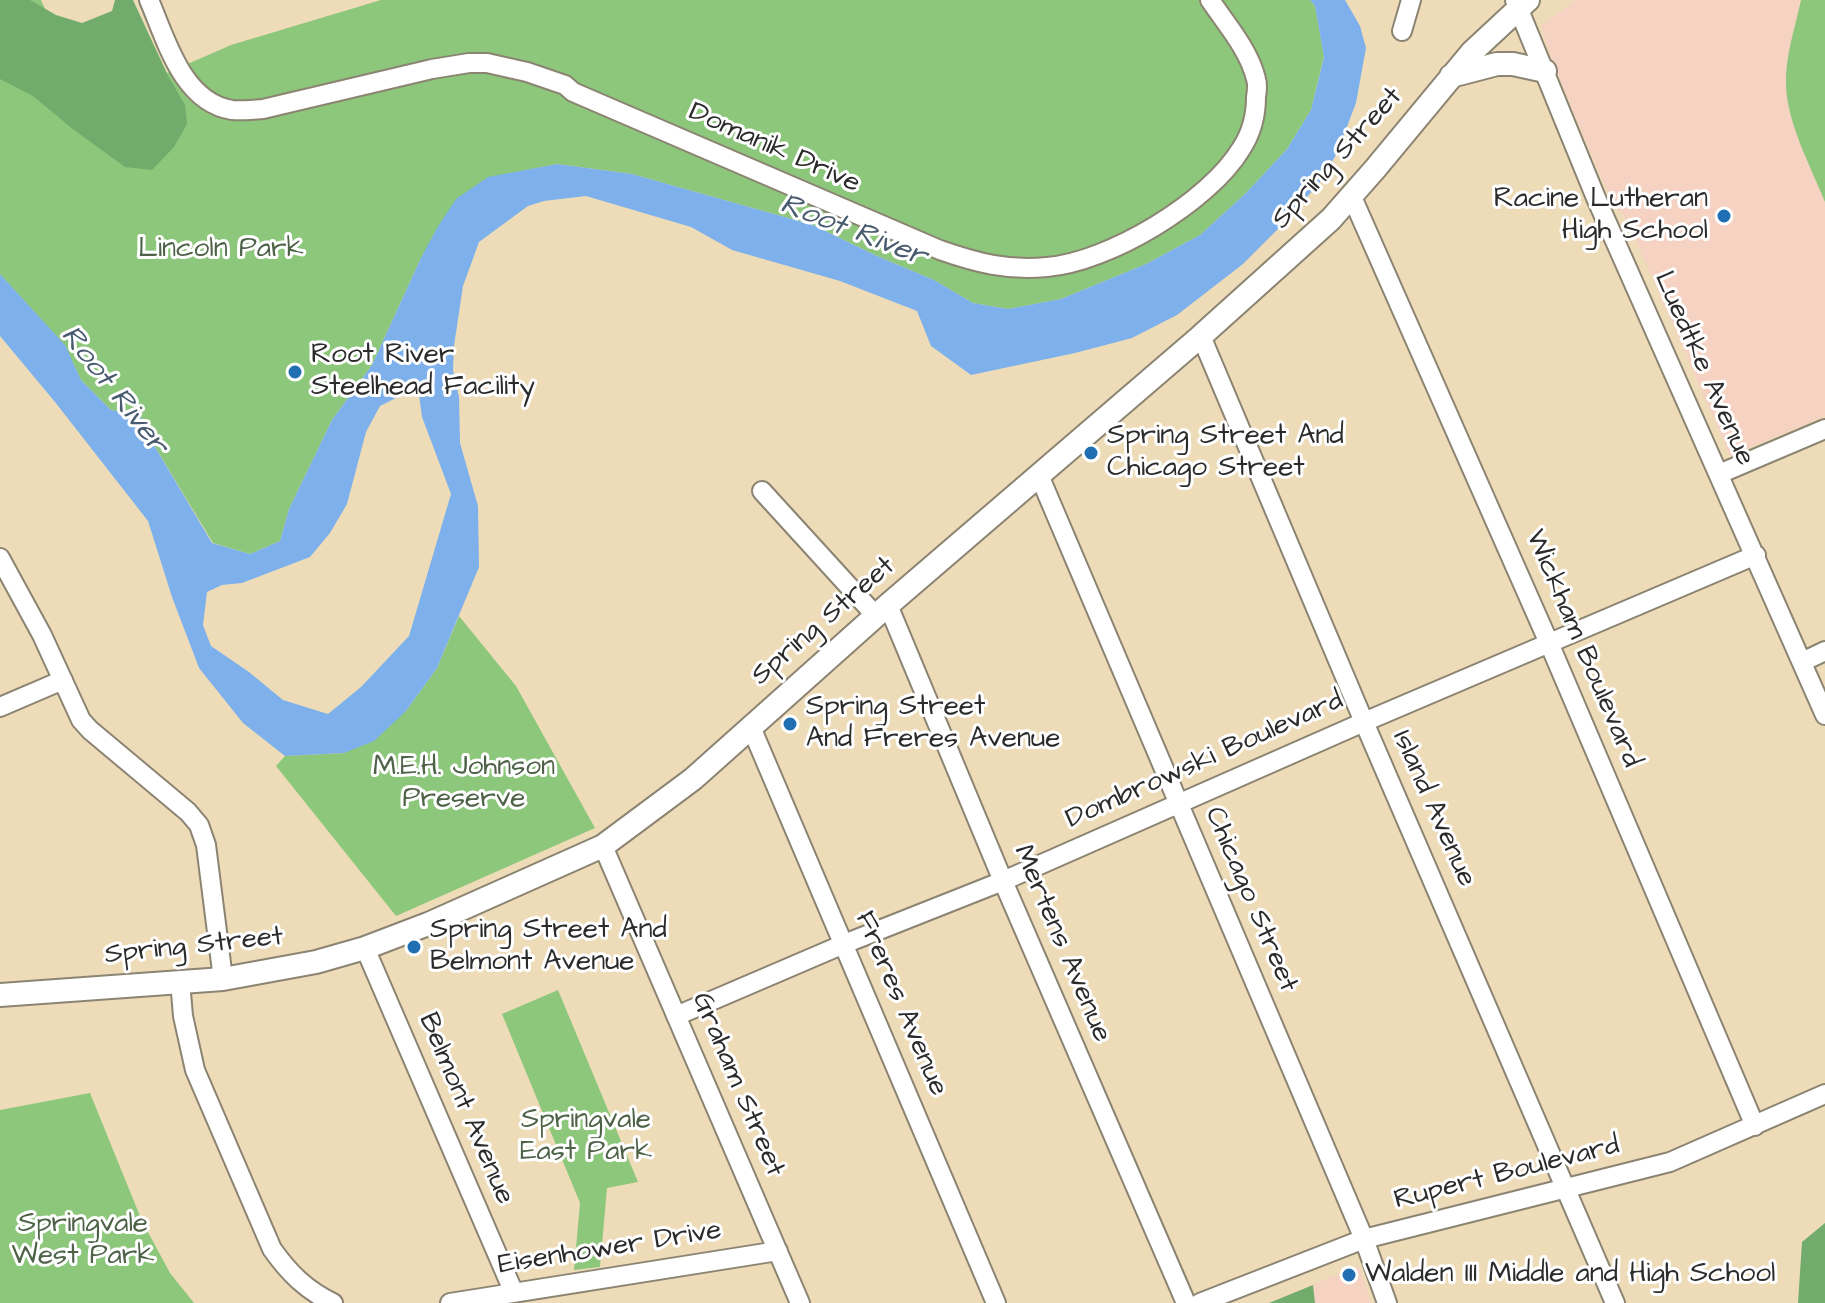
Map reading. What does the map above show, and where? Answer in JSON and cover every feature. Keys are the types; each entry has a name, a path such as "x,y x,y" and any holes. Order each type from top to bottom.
{"main road":[{"name":"Spring Street","path":"0,995 223,979 316,962 365,948 428,924 603,846 693,779 1331,219 1472,52 1521,2"},
{"path":"1451,76 1497,64 1545,71"}],"street":[{"name":"Domanik Drive","path":"151,1 186,80 197,92 222,108 263,109 451,65 469,63 505,67 565,85 573,92 940,250 977,263 1018,268 1050,267 1089,258 1127,242 1198,195 1225,172 1243,147 1256,115 1257,81 1246,54 1210,0"},
{"path":"1402,31 1411,0"},
{"name":"Luedtke Avenue","path":"1521,2 1596,198 1825,715"},
{"name":"Wickham Boulevard","path":"1352,197 1549,643 1755,1126"},
{"name":"Island Avenue","path":"1201,336 1615,1303"},
{"path":"1719,474 1825,429"},
{"name":"Chicago Street","path":"1039,475 1364,1239 1387,1303"},
{"name":"Mertens Avenue","path":"762,491 882,610 1186,1303"},
{"name":"Dombrowski Boulevard","path":"676,1016 844,944 1003,881 1364,722 1756,555"},
{"path":"0,558 42,635 76,711 90,730 188,812 202,831 223,979"},
{"path":"1802,662 1825,651"},
{"path":"0,707 63,680"},
{"name":"Freres Avenue","path":"751,727 996,1303"},
{"name":"Graham Street","path":"603,846 800,1303"},
{"name":"Belmont Avenue","path":"365,948 514,1293"},
{"path":"180,981 185,1027 195,1070 272,1249 299,1282 333,1303"},
{"name":"Rupert Boulevard","path":"1200,1303 1364,1239 1670,1162 1825,1094"},
{"name":"Eisenhower Drive","path":"450,1303 778,1251"}],"shaded area":[{"name":"Racine Lutheran High School","path":"1576,0 1801,0 1787,61 1786,86 1789,110 1825,202 1825,416 1730,456 1631,229 1604,184 1554,66 1541,26"},
{"name":"Walden III Middle and High School","path":"1359,1266 1371,1303 1269,1303"}],"green space":[{"name":"Lincoln Park","path":"0,0 41,0 63,48 140,16 167,73 231,45 381,0 1310,0 1315,6 1324,56 1311,110 1287,149 1246,193 1200,235 1146,264 1061,299 1008,309 973,303 934,280 813,225 632,174 557,164 488,178 420,260 372,365 332,420 289,509 280,541 250,554 213,543 151,440 140,415 111,410 81,380 64,345 0,274"},
{"path":"0,0 30,0 56,15 82,23 112,11 115,0 133,0 185,105 187,124 174,147 152,170 125,167 33,96 0,79"},
{"path":"1801,0 1825,0 1825,202 1801,145 1787,100 1787,64"},
{"name":"M.E.H. Johnson Preserve","path":"459,616 516,686 595,828 396,916 276,766 285,756 344,753 406,711 437,668"},
{"name":"Springvale East Park","path":"558,990 638,1182 607,1188 600,1267 574,1270 580,1203 502,1014"},
{"name":"Springvale West Park","path":"90,1093 142,1221 170,1273 194,1303 0,1303 0,1110"},
{"path":"1825,1223 1825,1303 1798,1303 1802,1242"},
{"path":"1313,1285 1315,1303 1269,1303"}],"water":[{"name":"Root River","path":"1310,0 1345,0 1360,26 1366,48 1356,103 1337,153 1321,181 1243,264 1177,315 1132,338 971,375 931,346 917,311 840,281 732,250 691,227 586,196 528,206 479,242 463,286 453,370 459,397 460,443 478,506 479,567 437,668 406,711 374,741 344,753 285,756 243,723 199,668 148,521 0,336 0,274 65,345 81,380 111,410 140,415 151,440 212,543 250,554 280,541 289,509 332,420 372,365 437,228 456,199 488,177 557,164 632,174 813,225 934,280 973,303 1008,309 1061,299 1146,264 1200,235 1246,193 1287,149 1311,110 1324,57 1315,6","holes":["418,387 422,417 451,494 409,636 361,687 328,714 283,700 211,646 203,625 207,592 222,585 242,583 310,557 330,533 347,504 366,432 380,406"]}],"place":[{"name":"Racine Lutheran High School","path":"1724,216"},
{"name":"Root River Steelhead Facility","path":"295,372"},
{"name":"Spring Street And Chicago Street","path":"1091,453"},
{"name":"Spring Street And Freres Avenue","path":"790,724"},
{"name":"Spring Street And Belmont Avenue","path":"414,947"},
{"name":"Walden III Middle and High School","path":"1349,1275"}]}
